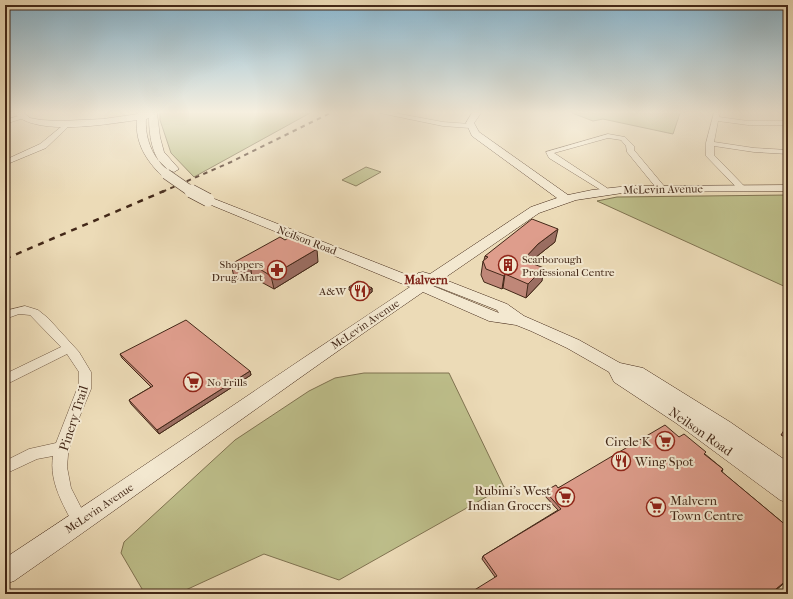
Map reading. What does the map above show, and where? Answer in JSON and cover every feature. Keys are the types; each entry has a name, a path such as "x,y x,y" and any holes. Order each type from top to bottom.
{"street":[{"path":"5,163 43,146 49,141"},
{"name":"Neilson Road","path":"154,141 170,172 184,187 426,283 495,317 518,320 573,344 616,368 637,372 675,395 788,493"},
{"path":"485,141 564,198"},
{"path":"589,141 550,152 552,156 604,190"},
{"path":"626,141 629,144 630,150 661,188"},
{"path":"742,188 710,156 710,143 761,151 788,152"},
{"name":"McLevin Avenue","path":"5,572 99,509 313,359 535,210 564,198 604,190 661,188 788,188"},
{"name":"Pinery Trail","path":"5,315 24,309 36,312 61,337 84,370 85,377 83,392 71,419 62,448 59,467 61,482 80,521"},
{"path":"5,380 69,348"},
{"name":"Neilson Road","path":"727,439 788,474"},
{"path":"5,468 34,453 62,448"}],"green space":[{"path":"167,141 259,141 194,177 171,153"},
{"path":"366,167 381,172 356,186 342,180"},
{"path":"788,195 788,288 597,201 617,197"},
{"path":"364,373 449,373 504,487 339,580 264,554 177,594 145,594 121,553 124,542 235,440 309,391 335,378"}],"building":[{"path":"532,219 558,229 538,244 523,260 544,268 528,284 505,274 504,276 486,269 483,261 488,257 485,256"},
{"path":"291,236 317,249 271,276 250,263 239,269 231,264 280,237 285,240"},
{"path":"358,281 372,288 363,295 349,287"},
{"name":"No Frills","path":"186,320 250,371 157,430 129,400 153,386 120,354"},
{"name":"Malvern Town Centre","path":"665,425 679,437 684,434 706,452 704,454 723,469 721,471 788,527 788,579 770,594 468,594 497,576 483,556 561,509 545,491 556,485 558,488"}],"railway":[{"path":"162,192 231,162 274,141"},
{"path":"5,259 164,191"}],"place":[{"name":"Scarborough Professional Centre","path":"508,265"},
{"name":"Shoppers Drug Mart","path":"277,270"},
{"name":"A&W","path":"360,291"},
{"name":"No Frills","path":"193,382"},
{"name":"Circle K","path":"665,441"},
{"name":"Wing Spot","path":"621,461"},
{"name":"Rubini's West Indian Grocers","path":"565,497"},
{"name":"Malvern Town Centre","path":"656,507"}],"district":[{"name":"Malvern","path":"426,280"}]}
